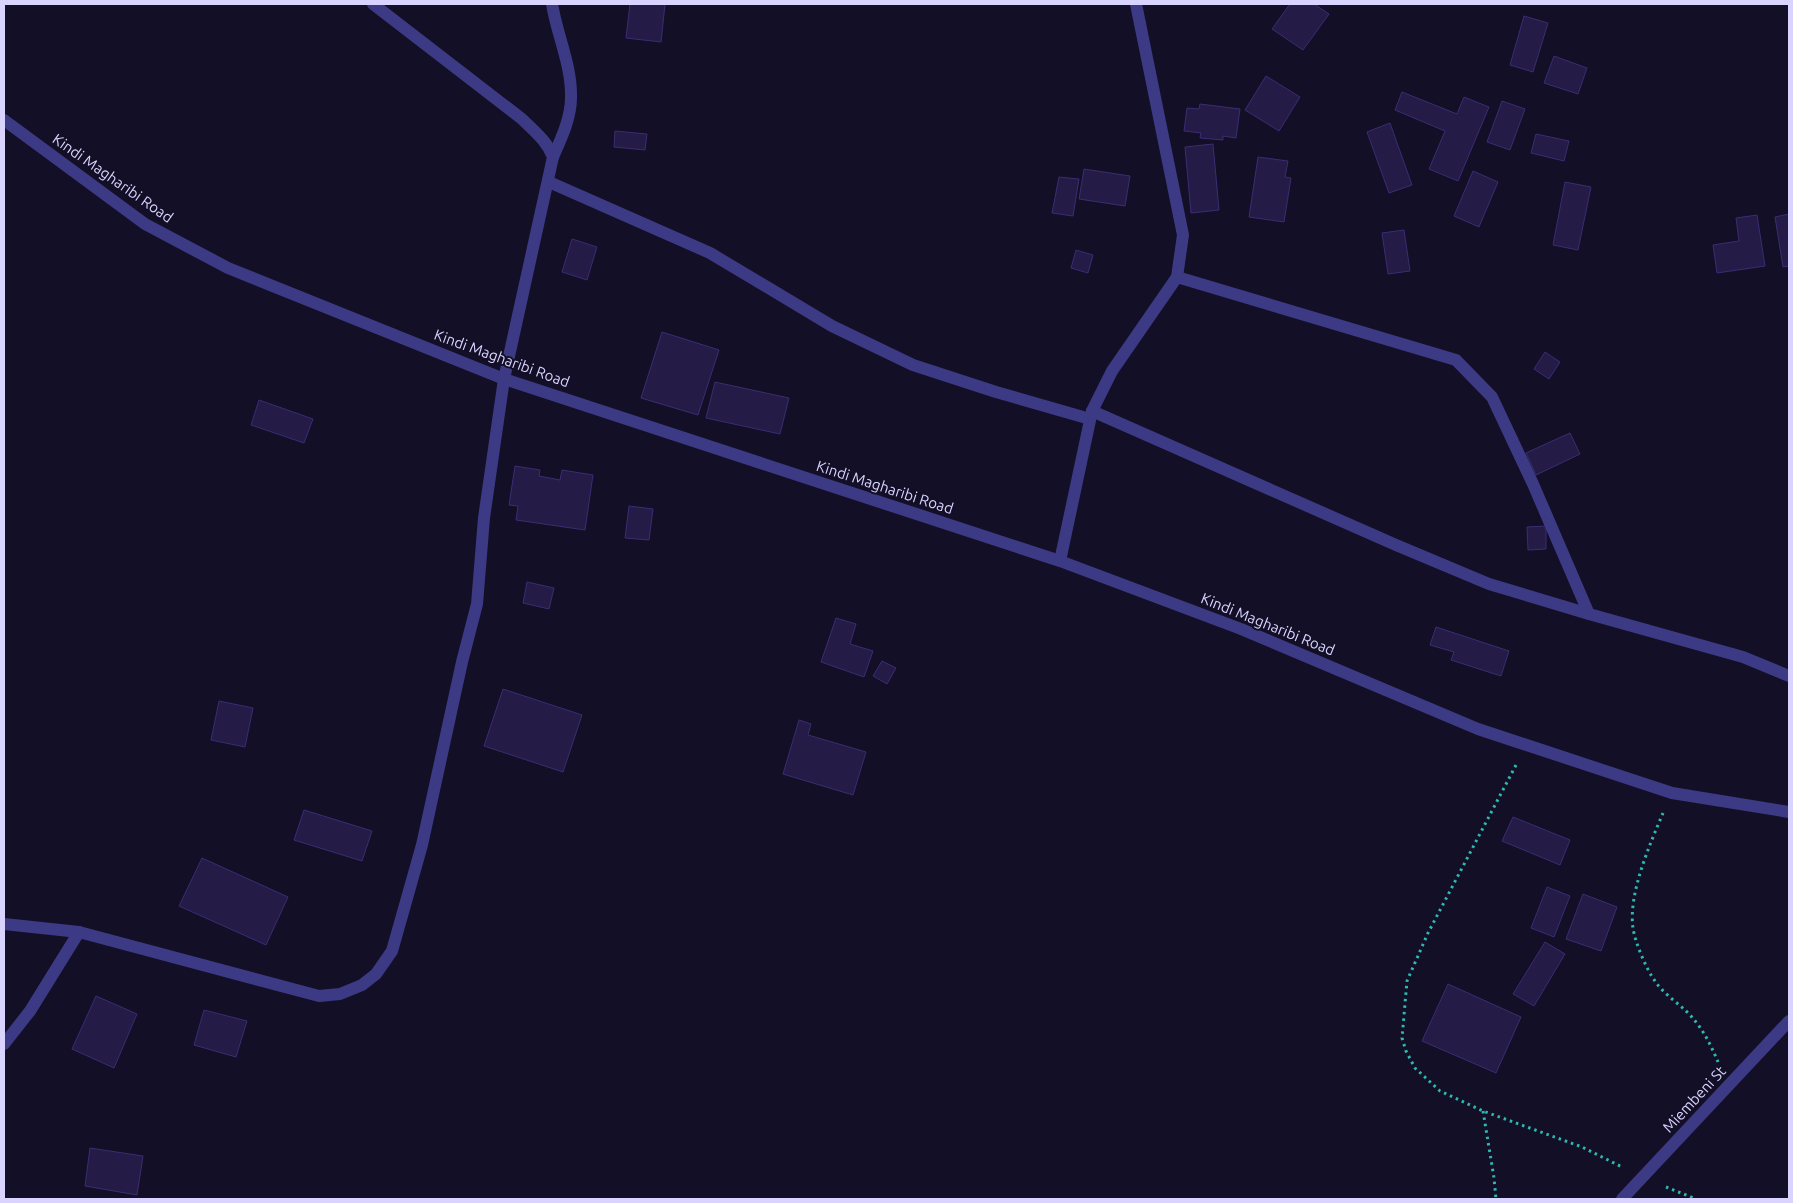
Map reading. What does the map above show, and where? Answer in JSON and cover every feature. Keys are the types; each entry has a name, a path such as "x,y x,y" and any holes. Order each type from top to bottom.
{"street":[{"path":"373,4 522,119 550,147 553,157"},
{"path":"4,924 79,932 320,996 340,994 362,985 376,974 392,951 422,844 462,662 477,604 484,518 504,379 553,157 565,129 572,99 568,67 552,4"},
{"path":"1060,561 1091,415 1112,371 1177,276 1183,235 1136,4"},
{"name":"Kindi Magharibi Road","path":"4,120 145,224 228,268 504,379 1060,561 1241,629 1478,729 1672,793 1789,812"},
{"path":"549,182 710,253 832,326 913,365 996,392 1091,415 1489,584 1743,657 1789,676"},
{"path":"1177,276 1456,360 1492,397 1533,484 1589,614"},
{"path":"4,1044 30,1010 79,932"},
{"name":"Miembeni St","path":"1622,1199 1789,1021"}],"path":[{"path":"1527,745 1428,933 1407,980 1402,1038 1406,1051 1415,1068 1440,1091 1483,1111 1582,1147 1644,1177 1696,1199"},
{"path":"1672,793 1644,858 1634,903 1633,928 1639,947 1655,982 1688,1012 1710,1041 1728,1085"},
{"path":"1483,1111 1496,1199"}],"building":[{"path":"630,4 665,4 661,42 626,38"},
{"path":"1290,4 1314,4 1329,14 1303,50 1272,29"},
{"path":"1524,16 1548,23 1533,72 1510,65"},
{"path":"1554,56 1587,68 1578,94 1544,83"},
{"path":"1266,76 1300,97 1279,131 1245,110"},
{"path":"1402,92 1457,114 1464,97 1489,107 1458,181 1429,169 1445,131 1395,110"},
{"path":"1502,101 1525,109 1510,150 1487,142"},
{"path":"1200,104 1240,109 1236,138 1223,136 1223,140 1200,138 1201,133 1184,131 1187,108 1199,109"},
{"path":"1390,123 1412,185 1389,193 1367,132"},
{"path":"615,131 647,134 645,150 614,147"},
{"path":"1536,134 1569,141 1564,161 1531,153"},
{"path":"1213,144 1219,210 1191,213 1185,147"},
{"path":"1258,157 1288,161 1285,177 1291,178 1284,222 1249,217"},
{"path":"1084,169 1130,176 1125,206 1079,199"},
{"path":"1473,171 1498,182 1479,227 1454,216"},
{"path":"1059,177 1079,179 1073,216 1052,213"},
{"path":"1565,182 1591,187 1578,250 1553,245"},
{"path":"1789,214 1789,266 1783,267 1775,217"},
{"path":"1757,215 1765,266 1717,273 1713,245 1739,241 1736,218"},
{"path":"1404,230 1410,271 1388,274 1382,233"},
{"path":"572,239 597,247 587,280 562,272"},
{"path":"1076,250 1093,255 1088,273 1071,268"},
{"path":"662,332 719,350 698,415 641,398"},
{"path":"1545,352 1560,362 1549,379 1534,369"},
{"path":"715,382 789,398 780,434 706,418"},
{"path":"259,400 313,419 304,443 251,425"},
{"path":"1570,433 1580,454 1536,475 1526,453"},
{"path":"515,466 540,470 539,476 560,480 562,470 593,475 585,530 516,520 518,506 509,505"},
{"path":"629,506 653,509 649,540 625,538"},
{"path":"1546,526 1546,549 1528,550 1527,527"},
{"path":"527,582 554,588 549,609 523,603"},
{"path":"836,618 856,624 850,644 873,651 864,677 821,662"},
{"path":"1436,627 1509,651 1501,676 1451,660 1454,652 1430,645"},
{"path":"882,661 896,668 887,684 873,676"},
{"path":"503,689 582,715 563,772 484,746"},
{"path":"219,701 253,708 245,747 211,740"},
{"path":"799,720 811,724 808,735 866,752 853,795 783,774"},
{"path":"304,810 372,831 362,861 294,840"},
{"path":"1513,817 1570,840 1560,865 1502,841"},
{"path":"202,858 288,897 266,945 179,906"},
{"path":"1547,887 1570,896 1554,937 1531,928"},
{"path":"1583,894 1617,907 1601,951 1566,939"},
{"path":"1545,942 1565,954 1534,1006 1513,994"},
{"path":"1448,984 1521,1017 1496,1073 1422,1041"},
{"path":"96,996 137,1014 114,1068 72,1049"},
{"path":"204,1010 247,1021 236,1057 194,1045"},
{"path":"90,1148 143,1156 137,1195 85,1186"}]}
